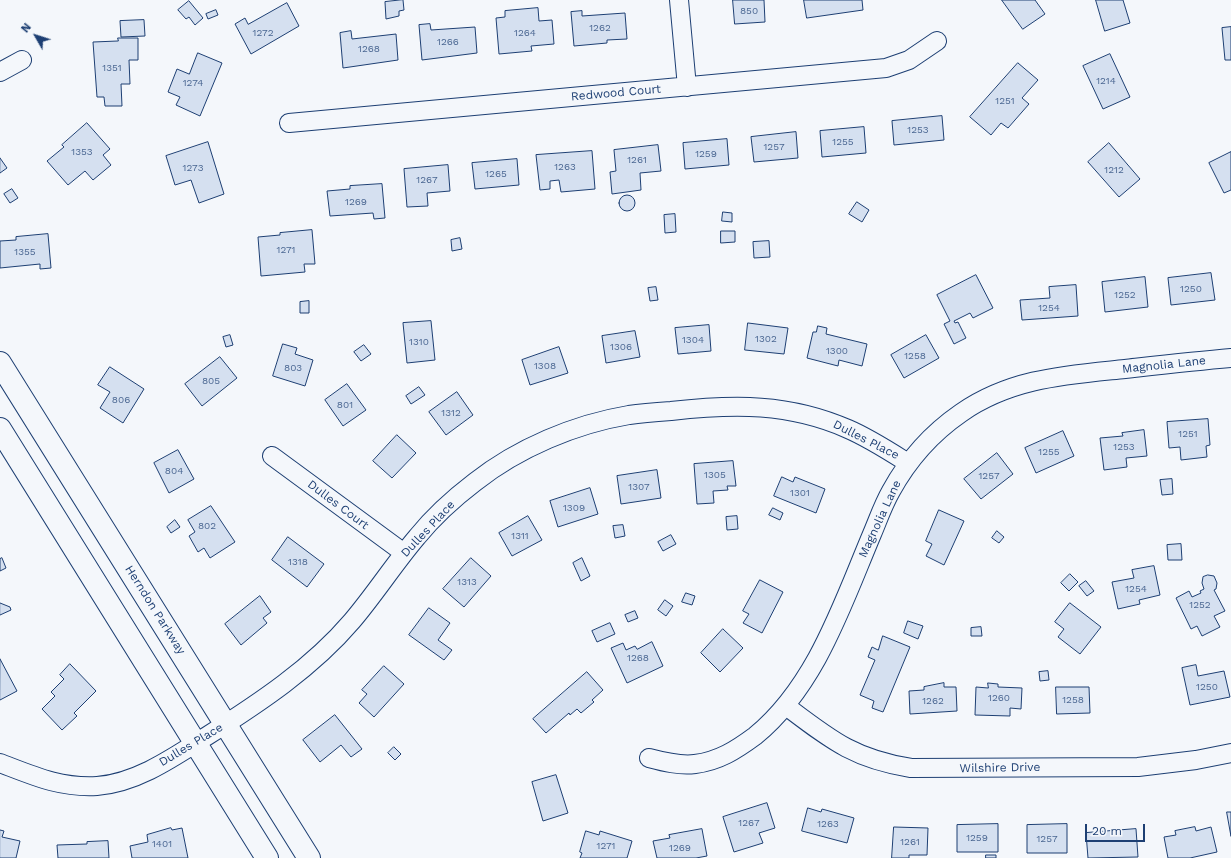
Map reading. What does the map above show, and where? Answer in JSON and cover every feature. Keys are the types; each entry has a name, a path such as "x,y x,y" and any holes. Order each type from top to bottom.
{"main road":[{"name":"Herndon Parkway","path":"0,363 310,858"},
{"path":"0,429 267,858"}],"street":[{"path":"679,0 687,87"},
{"name":"Redwood Court","path":"289,123 886,68 910,60 937,41"},
{"path":"0,72 22,60"},
{"name":"Magnolia Lane","path":"649,758 679,764 694,764 716,760 736,750 762,730 786,706 808,674 833,626 890,492 908,463 934,434 961,412 993,395 1026,382 1063,375 1231,358"},
{"name":"Dulles Place","path":"0,763 46,781 71,786 100,786 127,780 152,769 226,724 293,678 326,649 353,620 404,554 444,507 476,481 510,458 548,439 586,425 628,415 705,407 740,406 789,410 820,418 851,430 908,463"},
{"name":"Dulles Court","path":"272,456 404,554"},
{"name":"Wilshire Drive","path":"786,706 831,740 858,754 885,764 911,768 1138,767 1196,760 1231,753"}],"building":[{"path":"403,0 404,10 399,11 399,16 386,19 385,2"},
{"path":"733,0 764,0 765,22 735,24"},
{"path":"804,0 862,0 863,10 807,18"},
{"path":"1002,0 1035,0 1045,14 1023,29"},
{"path":"1096,0 1123,0 1130,23 1105,31"},
{"path":"189,1 203,18 195,25 189,17 186,19 178,10"},
{"path":"287,3 299,26 251,54 235,24 245,18 248,24"},
{"path":"538,8 539,21 552,20 554,44 531,46 532,51 499,54 496,18 505,17 505,11"},
{"path":"216,10 218,15 208,19 206,14"},
{"path":"582,11 582,16 625,13 627,39 607,40 607,43 574,46 571,12"},
{"path":"144,20 145,36 121,37 120,21"},
{"path":"430,24 431,30 475,27 477,53 422,60 419,25"},
{"path":"1231,27 1231,60 1225,60 1222,28"},
{"path":"351,31 352,39 396,34 398,60 343,68 340,33"},
{"path":"118,38 138,38 138,60 129,60 130,84 121,84 122,106 105,106 104,97 97,97 93,42 118,41"},
{"path":"198,53 222,63 200,116 176,105 180,97 168,92 177,69 189,74"},
{"path":"1110,54 1130,97 1103,109 1083,66"},
{"path":"1018,63 1038,80 1022,98 1029,104 1008,128 1001,123 991,135 970,117"},
{"path":"942,116 944,140 894,145 892,121"},
{"path":"87,123 110,149 103,155 111,165 93,180 85,171 68,185 47,161 64,147 62,145"},
{"path":"864,127 866,153 822,157 820,131"},
{"path":"796,132 798,158 754,162 751,137"},
{"path":"727,139 729,165 685,169 683,143"},
{"path":"208,142 224,194 199,203 191,180 175,185 166,156"},
{"path":"1109,143 1140,179 1119,197 1088,162"},
{"path":"658,145 661,171 640,173 641,190 612,194 610,172 616,171 614,150"},
{"path":"592,151 595,189 561,192 559,180 550,181 550,189 540,190 536,155"},
{"path":"1231,152 1231,190 1224,193 1209,163"},
{"path":"0,158 7,168 0,173"},
{"path":"517,159 519,185 475,189 472,163"},
{"path":"448,165 450,191 427,193 428,206 407,207 404,169"},
{"path":"382,184 385,218 374,219 373,213 330,216 327,191 350,189 350,186"},
{"path":"12,189 18,198 10,203 4,194"},
{"path":"627,195 634,200 635,203 630,210 627,211 620,206 619,203 624,196"},
{"path":"857,202 869,210 862,222 849,214"},
{"path":"723,212 732,213 732,222 722,221"},
{"path":"675,214 676,232 665,233 664,215"},
{"path":"312,230 315,264 304,264 305,272 261,276 258,237"},
{"path":"721,231 735,231 735,242 721,243"},
{"path":"48,234 51,268 40,269 40,264 0,268 0,241 16,240 16,237"},
{"path":"460,238 462,249 452,251 451,240"},
{"path":"769,241 770,257 754,258 753,242"},
{"path":"1211,273 1215,300 1171,305 1168,278"},
{"path":"976,275 993,308 973,318 970,313 954,321 955,323 958,322 966,338 954,344 944,324 950,321 937,295"},
{"path":"1145,277 1148,307 1105,312 1102,282"},
{"path":"1076,285 1078,316 1022,320 1020,300 1050,298 1049,287"},
{"path":"656,287 658,300 650,301 648,288"},
{"path":"309,301 309,313 300,313 300,302"},
{"path":"431,321 435,360 407,363 403,323"},
{"path":"748,323 788,328 784,354 745,350"},
{"path":"709,325 711,351 678,354 675,328"},
{"path":"818,326 827,328 826,334 867,344 862,366 839,360 838,366 807,358 813,332 816,332"},
{"path":"635,331 640,357 606,363 602,336"},
{"path":"230,335 233,345 226,347 223,337"},
{"path":"926,335 939,358 904,378 891,355"},
{"path":"283,344 297,348 295,354 313,360 305,386 273,376"},
{"path":"364,345 371,354 361,361 354,352"},
{"path":"559,347 568,373 530,385 522,360"},
{"path":"220,357 237,378 202,406 185,384"},
{"path":"110,367 144,389 123,423 100,408 110,392 98,385"},
{"path":"347,384 366,410 343,426 325,400"},
{"path":"419,387 425,395 411,404 406,396"},
{"path":"457,392 473,415 446,435 429,412"},
{"path":"1208,419 1210,445 1206,446 1207,457 1181,460 1180,447 1169,448 1167,422"},
{"path":"1144,430 1147,456 1126,458 1127,467 1104,470 1100,438 1123,436 1122,433"},
{"path":"1063,431 1074,456 1036,473 1025,448"},
{"path":"397,435 416,453 392,478 373,461"},
{"path":"178,450 194,479 169,493 154,463"},
{"path":"997,453 1013,474 981,499 964,479"},
{"path":"733,461 736,486 727,486 728,490 713,491 714,503 697,504 694,464"},
{"path":"657,470 661,498 621,504 617,476"},
{"path":"782,477 793,482 795,477 825,489 816,513 774,496"},
{"path":"1172,479 1173,494 1162,495 1160,480"},
{"path":"590,488 598,514 558,527 550,501"},
{"path":"211,506 235,542 210,558 204,548 198,552 189,536 195,532 188,520"},
{"path":"773,508 783,513 780,520 769,515"},
{"path":"939,510 964,521 944,565 926,556 932,544 926,541"},
{"path":"528,516 542,540 512,556 499,533"},
{"path":"737,516 738,529 727,530 726,517"},
{"path":"175,520 180,527 171,533 167,527"},
{"path":"623,525 625,536 615,538 613,526"},
{"path":"997,531 1004,537 999,543 992,538"},
{"path":"671,535 676,544 663,551 658,542"},
{"path":"288,537 324,564 307,587 272,560"},
{"path":"1181,544 1182,560 1168,560 1167,545"},
{"path":"2,558 6,568 0,571 0,559"},
{"path":"471,558 491,576 464,607 443,589"},
{"path":"582,558 590,576 581,581 573,563"},
{"path":"1154,566 1160,595 1139,600 1140,604 1118,609 1112,582 1134,578 1132,570"},
{"path":"1070,574 1078,582 1069,591 1061,583"},
{"path":"1208,575 1214,576 1217,583 1216,589 1214,590 1225,611 1214,616 1220,627 1202,636 1197,626 1191,629 1176,598 1189,591 1192,597 1201,593 1200,591 1204,589 1202,583 1203,577"},
{"path":"760,580 783,592 762,633 743,623 749,614 743,611"},
{"path":"1086,581 1094,591 1087,596 1079,586"},
{"path":"686,593 695,596 692,605 682,602"},
{"path":"260,596 271,612 263,618 267,623 241,645 225,624"},
{"path":"665,600 673,606 666,616 658,610"},
{"path":"0,603 10,607 11,610 0,615"},
{"path":"1070,603 1101,627 1080,654 1058,637 1064,629 1055,622"},
{"path":"429,608 450,623 438,640 452,650 444,660 409,635"},
{"path":"635,611 638,618 628,622 625,615"},
{"path":"908,621 923,626 918,639 904,633"},
{"path":"610,623 615,634 597,642 592,631"},
{"path":"981,627 982,636 971,636 971,628"},
{"path":"723,629 743,648 720,672 701,653"},
{"path":"883,636 910,647 883,712 872,708 874,701 860,695 875,660 868,657 872,647 878,650"},
{"path":"652,642 663,666 627,683 611,648 623,643 626,650 635,646 637,649"},
{"path":"0,659 17,691 0,700"},
{"path":"70,664 96,691 74,713 77,716 62,730 42,709 55,696 51,692 64,679 60,675"},
{"path":"1196,665 1198,676 1224,671 1230,697 1190,705 1182,668"},
{"path":"384,666 404,684 374,717 359,703 367,694 362,690"},
{"path":"1048,671 1049,680 1040,681 1039,672"},
{"path":"587,672 603,690 592,700 594,702 581,713 577,709 570,715 569,713 546,733 533,719"},
{"path":"944,683 944,687 956,687 957,711 910,714 909,691 924,690 924,687"},
{"path":"988,683 998,684 998,687 1022,688 1021,709 1010,708 1010,716 975,715 976,687 988,688"},
{"path":"1056,687 1089,687 1090,713 1057,714"},
{"path":"335,715 362,749 351,757 341,745 320,762 303,740"},
{"path":"394,747 401,754 395,760 388,753"},
{"path":"556,775 568,813 543,821 532,782"},
{"path":"767,803 775,828 759,833 763,843 734,852 723,817"},
{"path":"808,808 821,812 822,809 854,818 847,843 802,831"},
{"path":"1227,812 1231,812 1231,836"},
{"path":"998,824 998,852 957,852 957,825"},
{"path":"1067,824 1067,853 1027,853 1027,825"},
{"path":"894,827 928,828 927,855 909,855 909,858 892,858"},
{"path":"1195,827 1196,831 1211,827 1217,852 1190,858 1168,858 1164,837 1176,835 1175,831"},
{"path":"171,828 172,830 182,828 188,858 132,858 130,846 148,842 147,835"},
{"path":"702,829 707,856 696,858 657,858 653,841 670,838 669,835"},
{"path":"1136,829 1138,857 1088,858 1086,833"},
{"path":"0,830 4,831 2,837 20,841 16,858 0,858"},
{"path":"586,831 599,835 600,831 632,841 627,858 580,858 582,853 580,852"},
{"path":"108,841 109,858 58,858 57,845 87,844 87,842"},
{"path":"986,855 996,855 996,858 986,858"}]}
